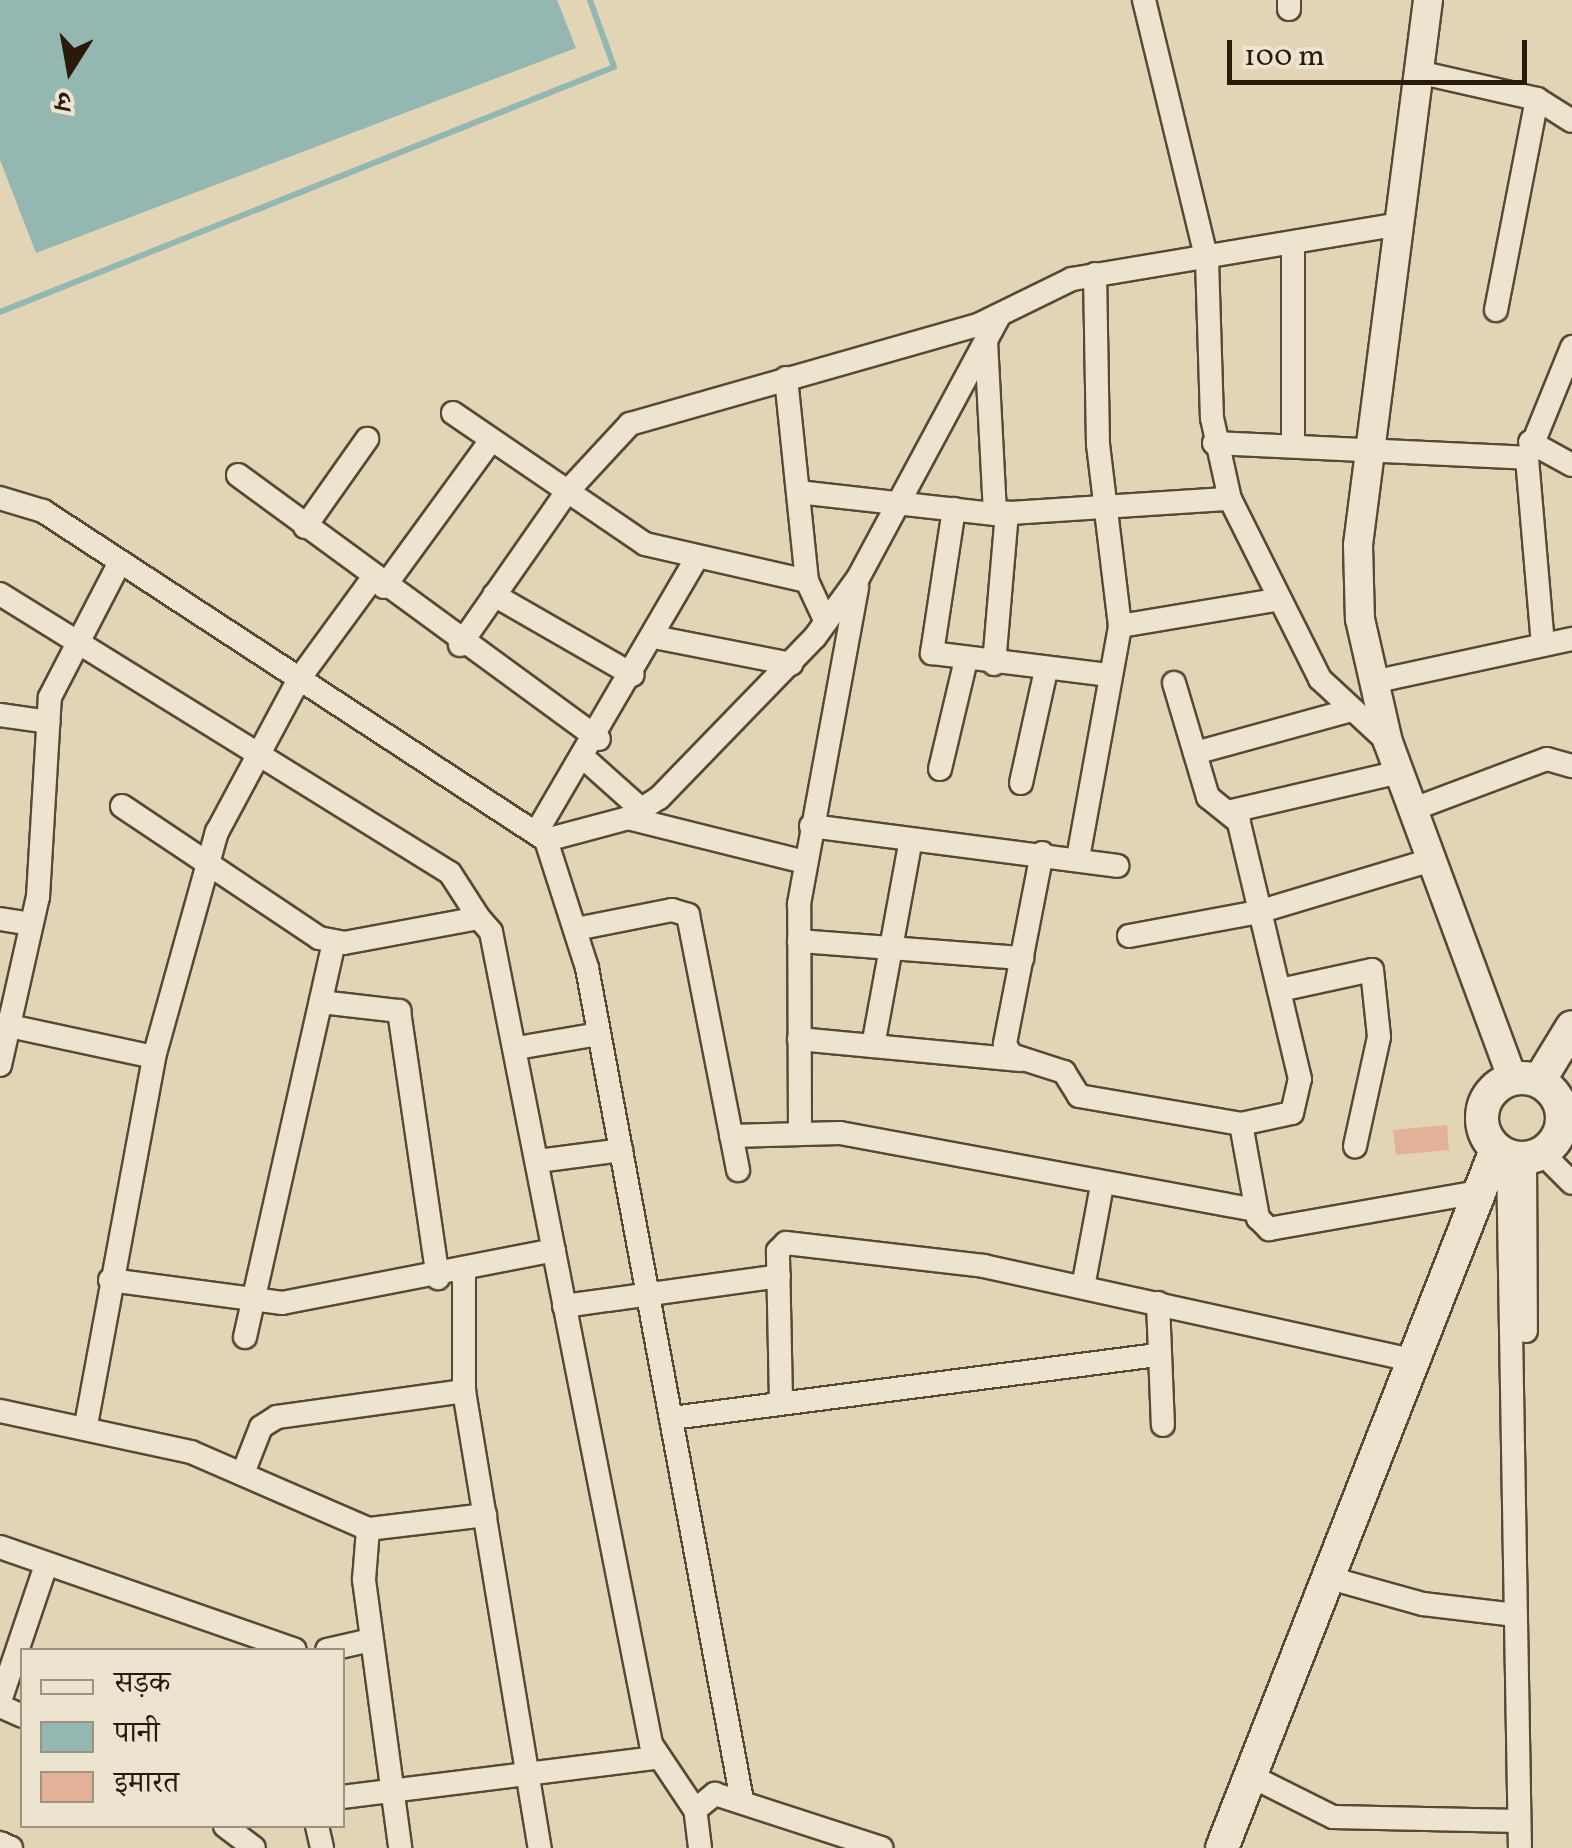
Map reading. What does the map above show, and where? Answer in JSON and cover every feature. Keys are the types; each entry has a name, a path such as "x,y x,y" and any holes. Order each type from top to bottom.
{"main road":[{"path":"1533,1155 1483,1106 1526,1079 1572,1026"},
{"path":"1222,1848 1474,1193 1533,1155 1562,1116 1526,1079"}],"street":[{"path":"1144,0 1206,260 1214,443 1230,499 1274,600 1348,711 1388,742"},
{"path":"1428,0 1370,446 1358,584 1373,682 1388,742 1428,862 1526,1079"},
{"path":"1418,72 1538,99 1572,121"},
{"path":"1496,310 1538,99"},
{"path":"460,645 566,493 630,424 999,316 1095,274 1293,247 1400,224"},
{"path":"1293,247 1293,446"},
{"path":"1078,858 1120,626 1103,514 1095,274"},
{"path":"541,837 635,814 721,743 791,664 858,578 999,316"},
{"path":"986,341 1001,514 994,664"},
{"path":"1543,645 1529,450 1572,347"},
{"path":"786,378 807,581 826,622"},
{"path":"454,413 644,544 695,562 807,581"},
{"path":"305,526 368,439"},
{"path":"86,1425 154,1057 207,860 255,754 299,679 490,440"},
{"path":"1214,443 1529,450 1572,465"},
{"path":"238,475 460,645 599,739"},
{"path":"798,492 1001,514 1103,514 1230,499"},
{"path":"0,498 42,512 541,837 576,929 600,1034 742,1800"},
{"path":"954,509 930,646 934,656 1109,675"},
{"path":"0,1065 4,1025 31,924 49,722 76,639 120,562"},
{"path":"541,837 695,562"},
{"path":"800,1134 799,941 804,862 858,578"},
{"path":"0,594 450,874 491,932 656,1758 695,1810 700,1848"},
{"path":"494,595 634,675"},
{"path":"1120,626 1274,600"},
{"path":"654,637 791,664"},
{"path":"1373,682 1572,639"},
{"path":"940,769 966,660"},
{"path":"1021,783 1046,670"},
{"path":"799,1039 1020,1060 1064,1072 1080,1096 1241,1124 1300,1105 1280,990 1232,811 1208,796 1174,683"},
{"path":"1195,753 1348,711"},
{"path":"0,715 49,722"},
{"path":"585,759 635,814 804,862"},
{"path":"1411,810 1547,759 1572,766"},
{"path":"1232,811 1398,772"},
{"path":"122,806 334,943 479,918"},
{"path":"811,826 1042,853 1117,866"},
{"path":"873,1046 912,839"},
{"path":"1020,1060 1005,1044 1042,853"},
{"path":"1129,936 1258,912 1428,862"},
{"path":"576,929 672,910 688,915 738,1170"},
{"path":"0,919 31,924"},
{"path":"799,941 891,941 1022,958"},
{"path":"245,1337 334,943"},
{"path":"1280,990 1372,970 1380,1036 1355,1146"},
{"path":"320,1002 399,1012 438,1278"},
{"path":"4,1025 154,1057"},
{"path":"517,1048 600,1034"},
{"path":"1241,1124 1262,1226 1281,1228 1474,1193"},
{"path":"731,1136 840,1133 1102,1185 1256,1210"},
{"path":"538,1162 621,1150"},
{"path":"1533,1155 1572,1183"},
{"path":"1520,1848 1515,1615 1533,1155"},
{"path":"1533,1155 1533,1848"},
{"path":"1083,1287 1102,1185"},
{"path":"780,1400 780,1246 794,1243 1083,1287 1408,1359"},
{"path":"110,1280 253,1304 438,1278 554,1250"},
{"path":"464,1272 464,1391 540,1848"},
{"path":"564,1306 779,1276"},
{"path":"1158,1303 1163,1425"},
{"path":"672,1418 780,1400 1160,1356"},
{"path":"244,1474 261,1427 277,1417 464,1391"},
{"path":"0,1411 86,1425 244,1474 368,1529 486,1516"},
{"path":"368,1529 371,1640 400,1848"},
{"path":"0,1547 289,1648"},
{"path":"0,1704 46,1565"},
{"path":"1326,1577 1423,1604 1515,1615"},
{"path":"336,1648 371,1640"},
{"path":"345,1797 656,1758"},
{"path":"1249,1776 1333,1818 1520,1821"},
{"path":"695,1810 715,1794 881,1848"},
{"path":"228,1828 254,1848"},
{"path":"0,1843 11,1848"}],"water":[{"path":"0,0 557,0 576,48 36,253 0,160"}],"building":[{"path":"1447,1125 1449,1150 1396,1155 1393,1130"}],"waterway":[{"path":"0,312 614,67 590,0"}]}
